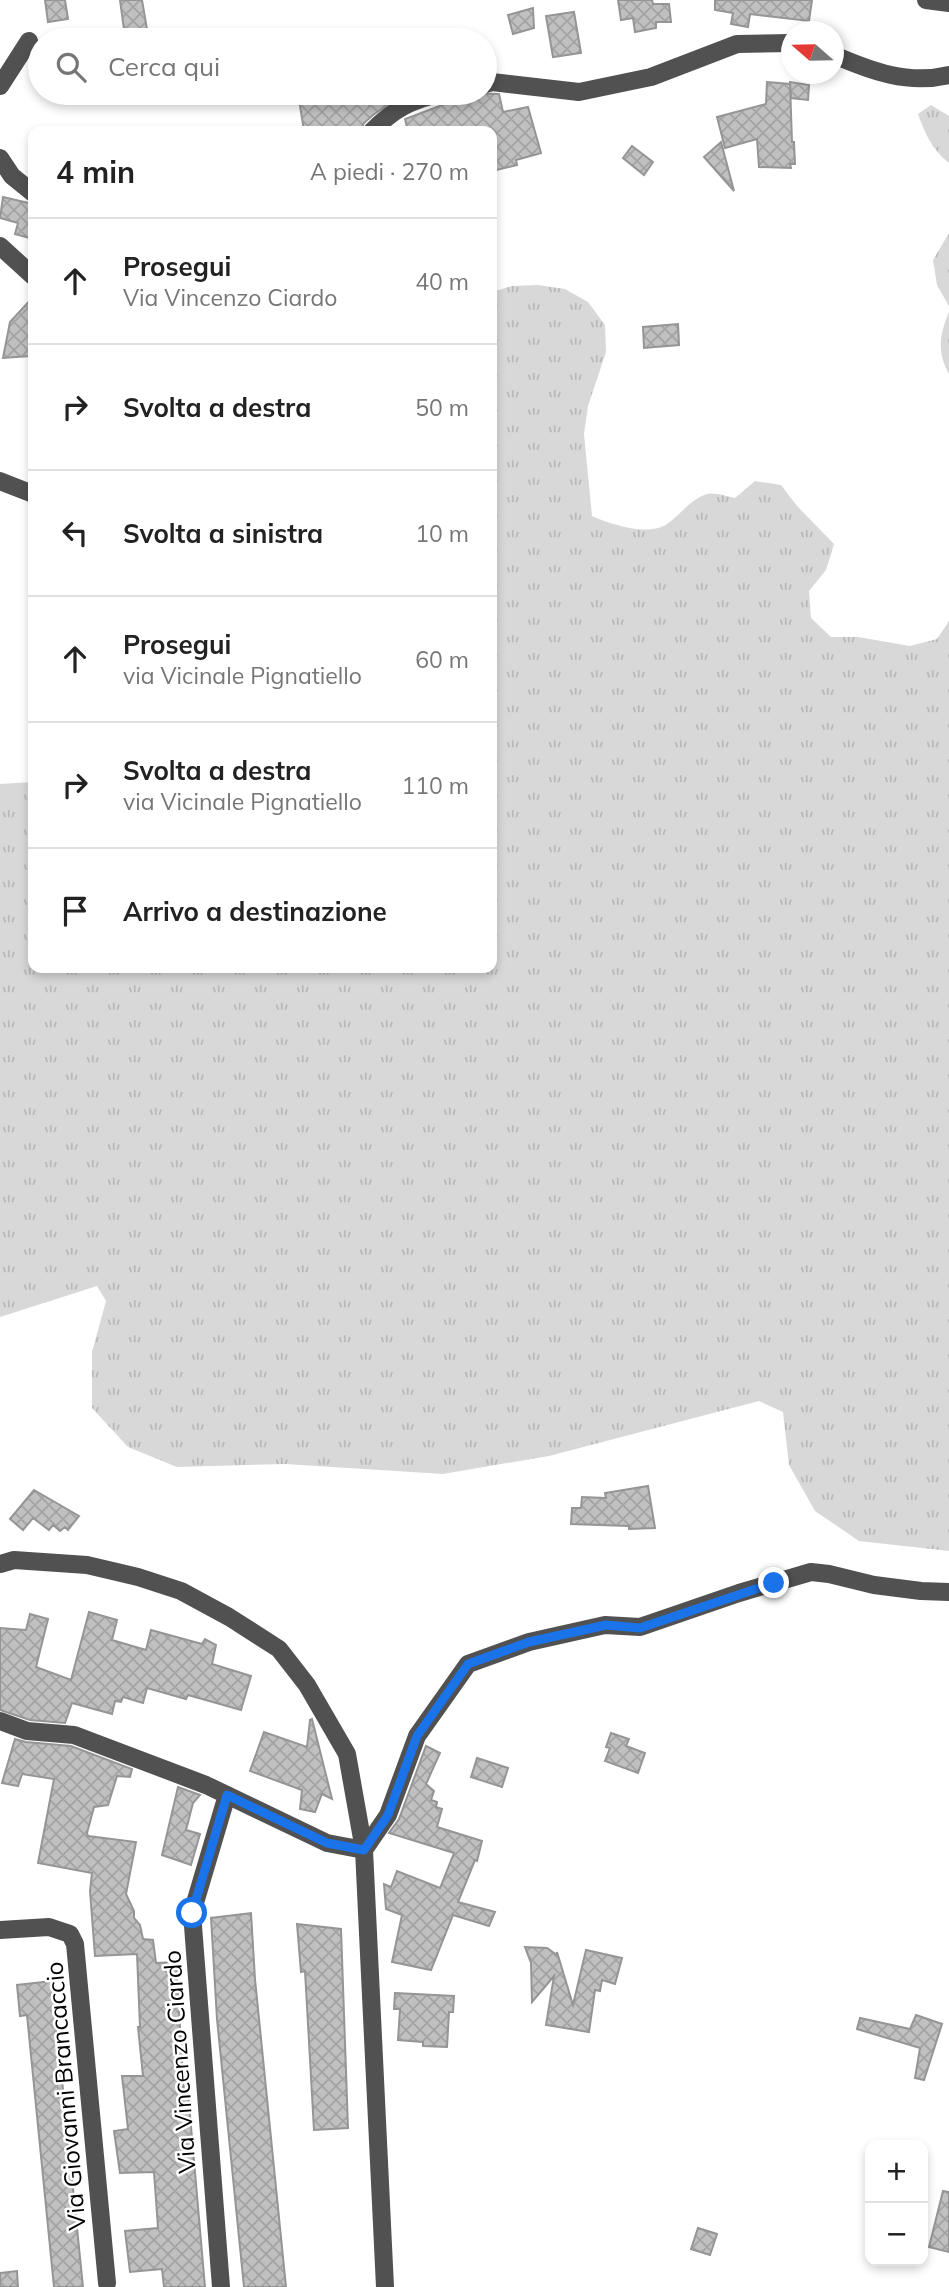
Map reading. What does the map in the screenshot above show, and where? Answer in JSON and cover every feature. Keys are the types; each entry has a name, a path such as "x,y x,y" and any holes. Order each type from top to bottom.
{"street":[{"path":"926,0 949,4"},
{"path":"0,86 28,43"},
{"path":"497,83 579,92 651,77 737,44 781,43"},
{"path":"844,59 873,72 918,79 949,75"},
{"path":"377,126 391,112 406,105"},
{"path":"0,158 6,176 28,190"},
{"path":"0,246 28,271"},
{"path":"0,481 28,492"},
{"path":"0,1564 14,1560 87,1565 181,1591 229,1617 279,1649 307,1685 347,1754 364,1850 385,2287"},
{"path":"364,1850 388,1815 417,1736 468,1664 529,1642 606,1625 640,1628 739,1593 811,1572 886,1587 949,1592"},
{"path":"0,1721 27,1731 74,1735 206,1785 327,1843 364,1850"},
{"name":"Via Vincenzo Ciardo","path":"221,2287 192,1913 227,1795"},
{"name":"Via Giovanni Brancaccio","path":"0,1930 48,1927 70,1934 75,1944 107,2283"}],"green space":[{"path":"931,105 949,116 949,163 930,141 918,114"},
{"path":"949,233 949,306 937,285 933,260"},
{"path":"538,285 565,289 588,302 605,325 606,352 588,406 584,434 592,516 640,529 659,528 701,496 717,494 735,498 755,481 781,485 797,506 834,544 826,570 809,591 811,618 831,637 858,637 910,646 937,639 949,621 949,1551 859,1541 815,1511 789,1465 783,1412 759,1401 549,1456 443,1474 285,1464 177,1467 128,1447 92,1408 92,1352 106,1301 97,1286 0,1317 0,784 28,782 28,973 497,973 497,290 512,286"},
{"path":"949,312 949,374 941,343"}],"building":[{"path":"45,0 65,0 68,19 48,22"},
{"path":"120,0 142,0 147,28 124,28"},
{"path":"618,0 652,0 653,4 669,4 671,22 656,22 656,28 635,32 633,18 621,20"},
{"path":"715,0 812,0 809,21 750,14 748,27 731,24 733,13 715,10"},
{"path":"533,8 534,28 513,34 508,15"},
{"path":"574,12 581,53 553,57 546,16"},
{"path":"767,82 790,84 795,164 790,164 791,168 759,167 757,139 725,148 717,117 766,104"},
{"path":"790,84 809,85 808,100 791,98"},
{"path":"499,94 503,112 528,107 541,153 516,160 517,165 497,170 497,126 407,126 405,119 442,105 497,105"},
{"path":"300,105 388,105 362,126 303,126"},
{"path":"721,142 725,157 734,191 704,157"},
{"path":"632,146 653,162 644,175 623,158"},
{"path":"3,197 28,203 28,238 15,234 18,223 0,218"},
{"path":"28,302 28,356 3,358 10,322"},
{"path":"678,324 679,345 644,348 643,327"},
{"path":"648,1486 655,1528 629,1529 629,1526 571,1524 572,1508 581,1508 582,1497 606,1498 605,1493"},
{"path":"34,1490 79,1516 68,1530 65,1527 60,1531 53,1525 49,1530 33,1518 23,1530 10,1519"},
{"path":"89,1612 117,1620 112,1640 146,1650 151,1630 202,1644 205,1639 216,1645 212,1664 251,1676 241,1710 188,1695 186,1699 147,1688 143,1703 123,1697 121,1702 115,1701 112,1714 72,1703 65,1723 30,1720 0,1710 0,1628 26,1630 30,1614 48,1619 36,1667 71,1680"},
{"path":"312,1719 332,1799 322,1794 315,1812 300,1809 302,1790 250,1771 264,1732 307,1747"},
{"path":"611,1733 629,1739 626,1746 645,1753 638,1773 605,1761 610,1748 606,1747"},
{"path":"15,1739 71,1746 132,1769 130,1777 117,1776 108,1805 94,1807 87,1833 88,1836 136,1842 126,1894 134,1911 134,1918 140,1925 143,1939 153,1940 156,1963 176,1962 184,2092 188,2092 205,2287 164,2287 162,2269 130,2272 125,2231 158,2228 154,2172 120,2173 114,2131 128,2129 122,2076 143,2076 138,2027 137,1954 95,1956 90,1891 92,1873 38,1863 54,1779 22,1774 18,1786 2,1783"},
{"path":"426,1746 440,1753 426,1784 434,1791 431,1800 437,1802 436,1807 442,1809 437,1827 482,1841 477,1861 475,1860 458,1902 495,1912 489,1926 453,1915 431,1970 392,1962 402,1915 386,1909 384,1884 391,1887 397,1871 440,1888 454,1853 389,1833 399,1819"},
{"path":"477,1758 508,1768 502,1787 471,1777"},
{"path":"178,1787 200,1795 193,1803 186,1830 200,1834 191,1865 162,1855"},
{"path":"251,1913 255,1979 286,2287 244,2287 217,2019 211,1918"},
{"path":"297,1924 341,1929 348,2128 314,2130 305,1971 301,1972"},
{"path":"525,1947 547,1948 557,1955 557,1952 573,2005 586,1950 622,1958 615,1984 602,1980 600,1991 595,1990 589,2032 546,2025 554,1976 532,2002 531,1963"},
{"path":"52,1981 83,2287 54,2287 27,2015 20,2016 17,1985"},
{"path":"395,1993 454,1996 453,2012 449,2012 447,2047 423,2046 423,2042 398,2040 400,2009 394,2009"},
{"path":"916,2015 942,2024 924,2080 915,2078 920,2048 857,2029 860,2018 910,2029"},
{"path":"943,2191 949,2192 949,2252 929,2247"},
{"path":"698,2228 717,2234 710,2255 691,2249"},
{"path":"17,2271 18,2287 0,2287 0,2273"}],"route":[{"path":"192,1913 227,1795 327,1843 364,1850 388,1815 417,1736 468,1664 529,1642 606,1625 640,1628 774,1583"}]}
